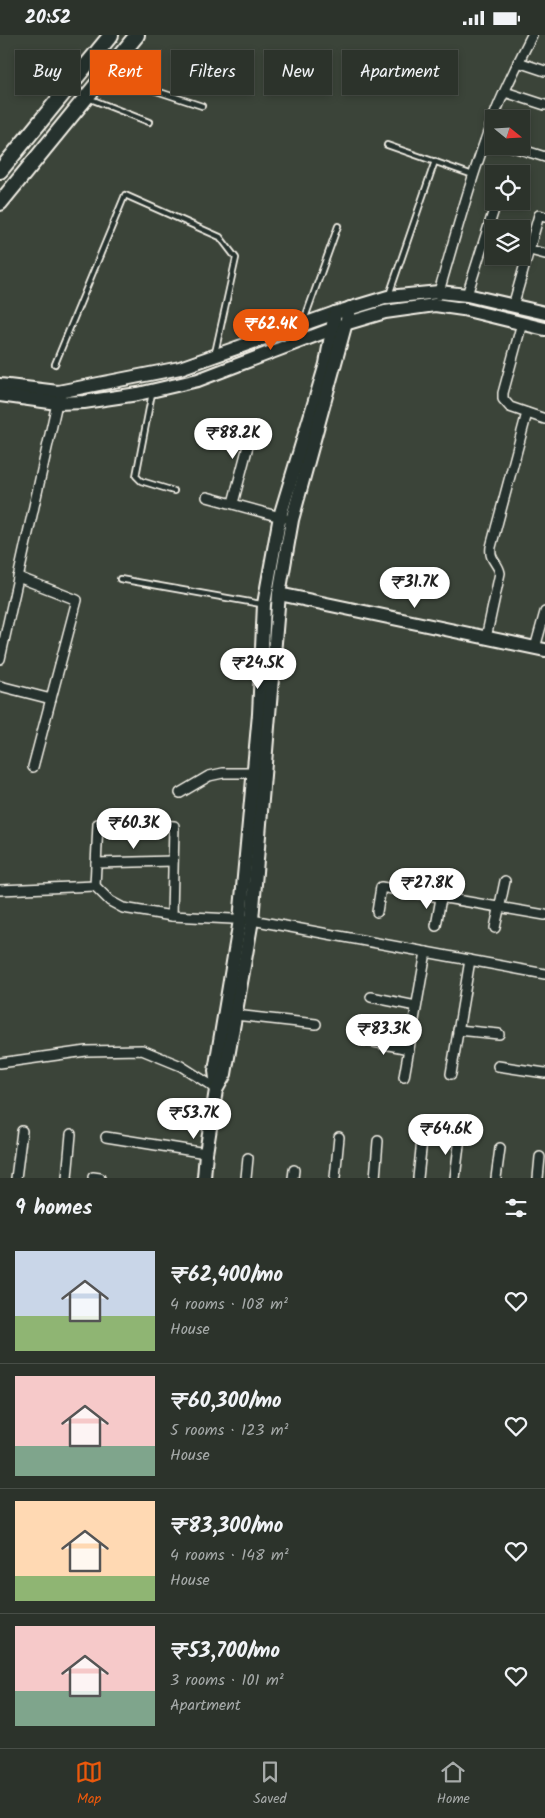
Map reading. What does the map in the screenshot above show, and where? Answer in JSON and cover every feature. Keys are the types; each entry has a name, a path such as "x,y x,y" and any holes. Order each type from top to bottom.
{"main road":[{"path":"0,171 111,35"},
{"path":"125,50 137,35"},
{"path":"0,203 90,94"}],"street":[{"path":"499,110 505,91 532,35"},
{"path":"518,62 545,71"},
{"path":"505,91 545,105"},
{"path":"435,305 473,175 485,150"},
{"path":"530,152 545,157"},
{"path":"467,295 494,210"},
{"path":"545,217 539,215 530,250 545,255"},
{"path":"513,306 525,265"},
{"path":"0,385 49,392 69,391 180,369 335,313 388,297 439,292 467,295 545,313"},
{"path":"0,395 57,403 84,402 152,390 198,379 348,323 385,312 435,305 463,309 545,329"},
{"path":"215,1094 225,1074 235,1015 286,518 348,323 350,308"},
{"path":"204,1178 215,1094 215,1071 246,920 264,604 326,365 335,313"},
{"path":"522,323 503,399 510,407 545,419"},
{"path":"0,659 4,620 18,577 57,403"},
{"path":"486,638 500,573 491,556 491,547 527,413"},
{"path":"206,431 245,443 248,446 233,503"},
{"path":"208,497 286,518"},
{"path":"18,577 77,601 33,767"},
{"path":"279,598 540,649 545,612"},
{"path":"0,685 51,699"},
{"path":"180,793 209,776 223,773 253,773"},
{"path":"95,886 98,824 174,826 172,916"},
{"path":"96,863 173,861"},
{"path":"495,929 505,881"},
{"path":"0,890 95,886 110,901 123,908 172,916 246,920 545,974"},
{"path":"377,912 381,887 545,915"},
{"path":"436,926 442,898"},
{"path":"404,1077 426,952"},
{"path":"451,1074 470,960"},
{"path":"371,997 416,1006"},
{"path":"235,1015 316,1024"},
{"path":"458,1030 499,1035"},
{"path":"364,1040 409,1049"},
{"path":"0,1063 86,1051 142,1050 181,1066 209,1084 215,1094"},
{"path":"498,1065 545,1073"},
{"path":"16,1178 22,1131"},
{"path":"67,1178 71,1134"},
{"path":"106,1137 206,1153"},
{"path":"335,1178 339,1137"},
{"path":"455,1178 460,1137"},
{"path":"418,1178 422,1140"},
{"path":"375,1178 378,1141"},
{"path":"496,1178 500,1148"},
{"path":"538,1178 540,1157"},
{"path":"246,1178 248,1158"}],"lane":[{"path":"161,92 202,106"},
{"path":"87,98 150,122"},
{"path":"387,145 473,175"},
{"path":"388,297 434,161"},
{"path":"55,364 125,195 220,237 236,257 214,357"},
{"path":"303,341 302,325 338,226"},
{"path":"152,390 136,476 142,481 174,491"},
{"path":"120,579 264,604 279,598"}]}
